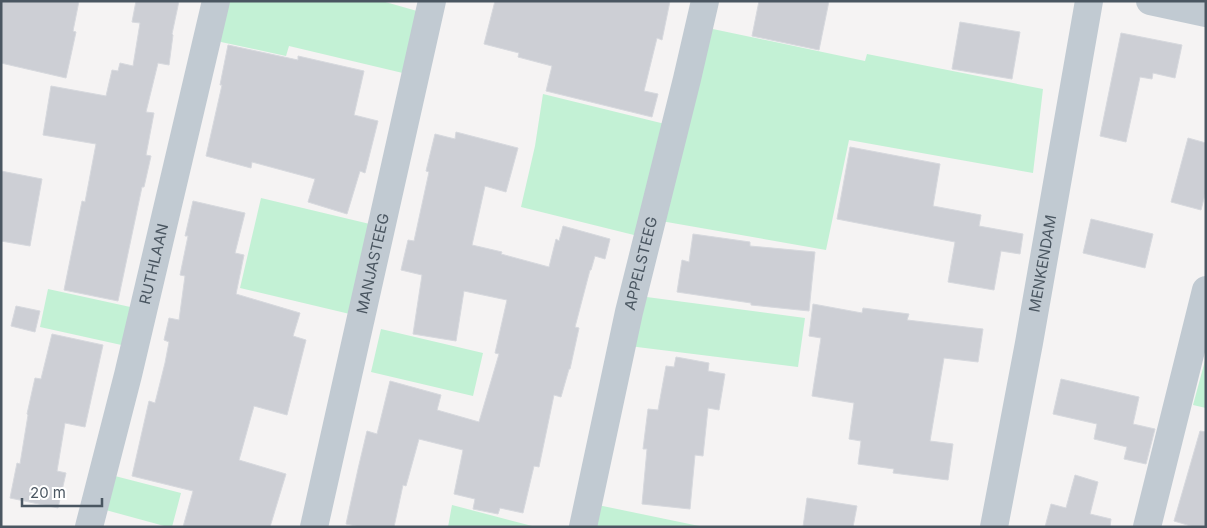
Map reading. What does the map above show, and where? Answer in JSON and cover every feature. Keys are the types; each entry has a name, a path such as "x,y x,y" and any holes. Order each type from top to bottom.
{"street":[{"name":"RUTHLAAN","path":"90,527 216,1"},
{"name":"APPELSTEEG","path":"583,527 629,312 705,1"},
{"name":"MENKENDAM","path":"994,527 1030,343 1089,1"},
{"path":"1150,1 1206,13"},
{"name":"MANJASTEEG","path":"314,527 429,2"},
{"path":"1147,527 1206,290"}],"green space":[{"path":"225,1 382,1 417,11 407,74 289,46 286,56 221,42 217,34"},
{"path":"708,28 865,61 867,54 1043,89 1033,173 849,140 826,250 661,221"},
{"path":"543,94 665,124 638,236 521,207 535,146"},
{"path":"261,198 374,225 354,315 240,288"},
{"path":"48,289 135,308 126,346 40,327"},
{"path":"639,296 805,318 798,367 629,346"},
{"path":"381,329 483,353 473,396 371,372"},
{"path":"1206,357 1206,408 1193,405"},
{"path":"111,475 181,493 172,527 102,509"},
{"path":"593,504 704,527 589,527"},
{"path":"452,505 536,527 448,527"}],"building":[{"path":"1,1 79,1 73,31 76,32 66,78 1,63"},
{"path":"136,1 179,1 172,34 169,65 158,63 146,112 154,113 146,155 151,156 144,187 142,187 118,301 64,290 82,201 85,202 96,144 43,135 51,86 106,96 112,70 118,71 120,63 133,66 140,23 132,22"},
{"path":"495,1 670,1 662,40 657,38 644,91 658,94 652,117 546,91 552,66 518,57 519,53 484,44"},
{"path":"759,1 829,1 819,50 752,36"},
{"path":"960,22 1020,32 1012,79 952,69"},
{"path":"1121,33 1182,45 1175,78 1153,73 1152,79 1140,77 1126,142 1100,136"},
{"path":"228,45 298,60 298,56 364,71 354,115 378,121 365,173 360,171 347,214 308,202 315,179 252,162 251,168 206,156 222,85 220,85"},
{"path":"456,132 518,148 506,192 485,186 472,245 502,252 501,254 549,267 556,239 559,241 563,226 610,239 605,259 595,256 590,270 575,327 579,328 570,369 561,397 554,395 539,467 534,466 523,513 500,508 498,514 473,509 475,499 454,494 463,450 419,439 406,486 403,485 394,527 361,527 346,524 367,431 377,434 390,381 441,395 437,410 479,422 499,354 495,353 507,300 464,291 456,341 413,334 422,275 401,270 408,240 414,241 429,172 426,171 435,134 455,139"},
{"path":"1188,138 1206,143 1206,191 1201,210 1171,202"},
{"path":"850,147 940,164 933,206 981,215 979,226 1023,234 1020,254 1001,251 994,290 948,282 955,242 837,219"},
{"path":"1,171 42,179 30,246 1,241"},
{"path":"193,201 245,213 235,253 244,255 236,294 300,313 293,336 306,340 287,415 254,406 239,460 286,474 270,527 183,527 193,491 132,476 149,401 155,403 165,363 169,342 164,340 169,318 179,320 185,276 180,275 188,236 185,236"},
{"path":"1091,219 1153,234 1145,268 1083,253"},
{"path":"693,234 750,242 750,246 815,252 809,311 751,305 751,303 677,292 682,260 689,262"},
{"path":"813,304 862,313 863,308 909,314 907,320 983,329 978,362 944,358 930,441 953,444 948,480 893,473 894,469 858,464 861,441 849,439 854,403 812,396 821,338 809,336"},
{"path":"16,306 40,311 35,332 11,326"},
{"path":"52,334 103,345 85,427 65,423 57,471 66,473 58,508 10,498 17,463 20,464 27,414 35,378 41,379"},
{"path":"676,357 709,363 708,371 725,374 719,410 708,408 703,456 695,455 690,509 642,504 647,449 643,449 648,409 658,410 666,366 674,367"},
{"path":"1061,379 1139,397 1133,424 1155,429 1146,464 1124,459 1127,447 1094,439 1097,424 1053,414"},
{"path":"1200,431 1206,432 1206,527 1194,527 1174,521"},
{"path":"1075,475 1098,482 1090,514 1111,519 1110,527 1045,527 1051,504 1066,508"},
{"path":"807,498 857,506 853,527 803,527"}]}
